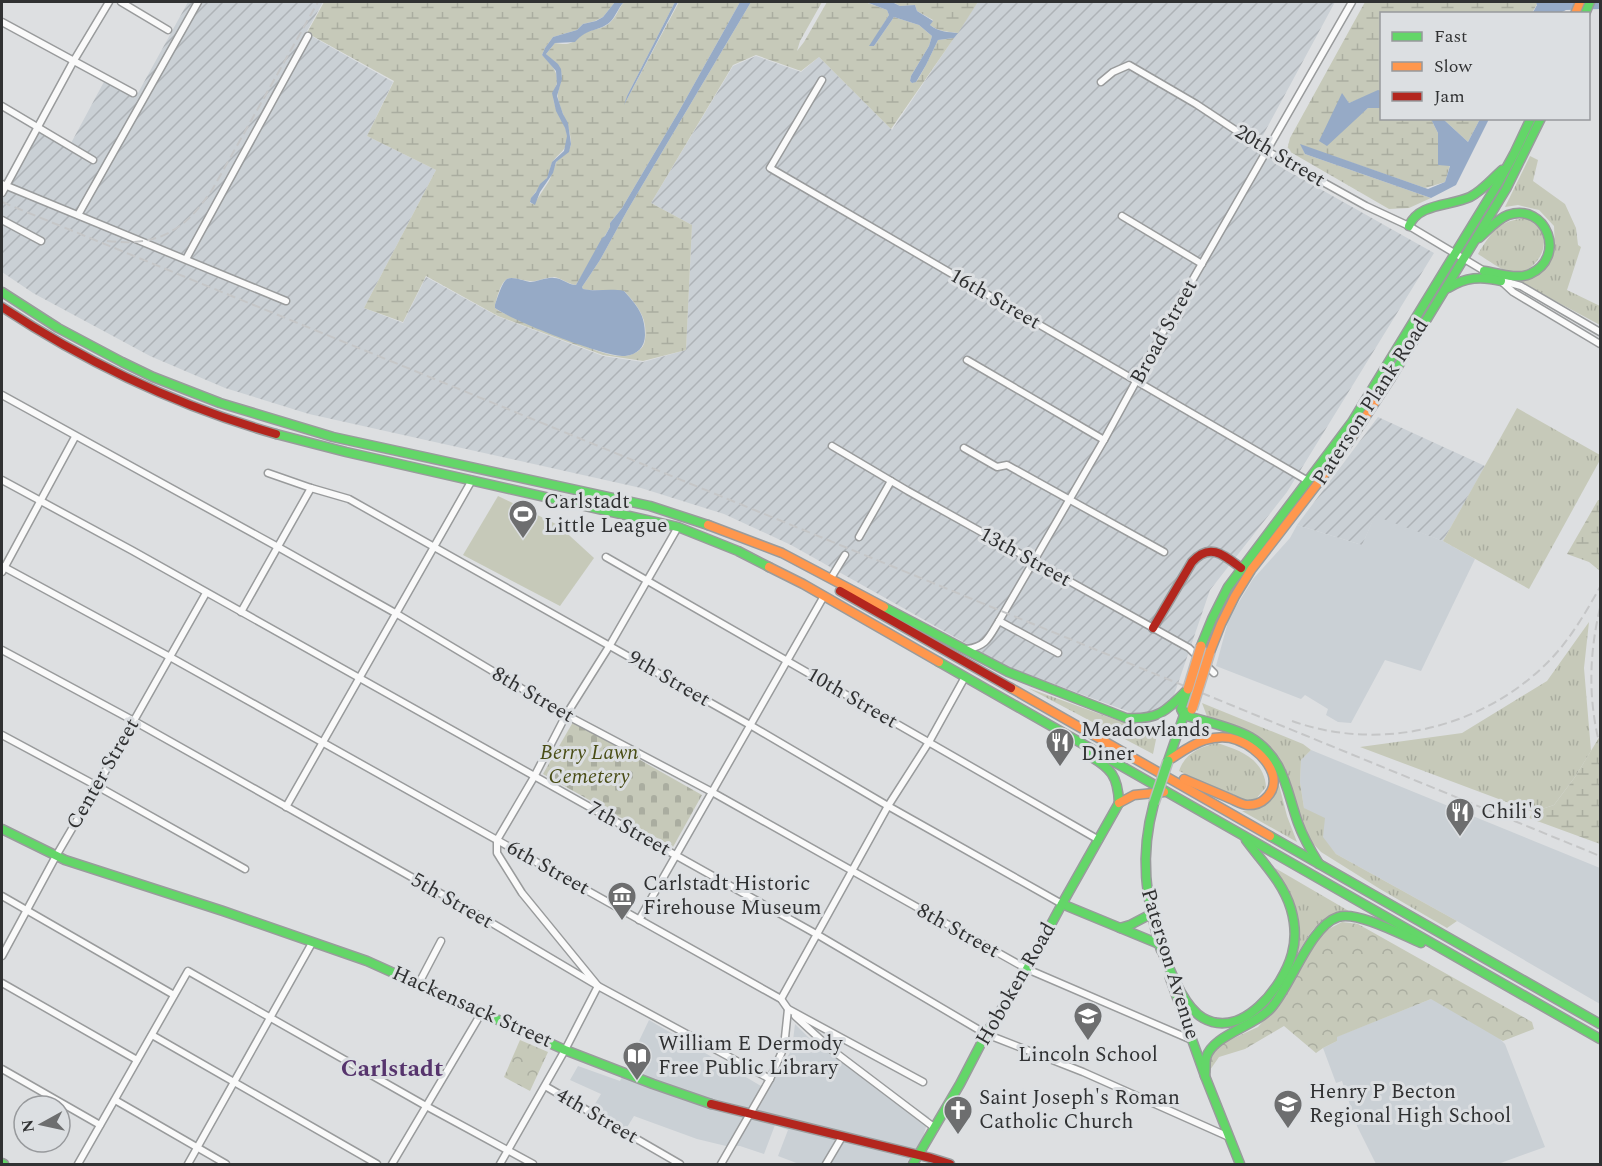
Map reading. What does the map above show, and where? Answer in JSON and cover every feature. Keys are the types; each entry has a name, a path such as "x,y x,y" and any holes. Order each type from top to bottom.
{"main road":[{"name":"Paterson Plank Road","path":"1182,709 1206,649 1216,608 1241,568 1352,422 1459,256 1530,120"},
{"name":"Paterson Plank Road","path":"1168,760 1188,689 1206,649 1242,583 1351,440 1444,291 1459,256 1473,243 1516,171 1540,120"},
{"path":"1409,226 1412,217 1419,212 1460,201 1472,195 1509,164"},
{"path":"1473,243 1504,217 1514,213 1534,216 1543,223 1548,232 1551,243 1549,254 1544,263 1534,272 1519,276 1484,271"},
{"path":"1444,291 1456,282 1471,277 1486,276 1501,281"},
{"path":"2,290 58,328 122,362 219,403 333,436 650,506 698,521 782,552 1019,676 1126,718 1150,718 1182,709 1242,733 1257,741 1269,752 1282,771 1299,826 1319,864"},
{"path":"2,307 88,359"},
{"path":"2,316 158,392 243,423 346,452 678,526 746,554 782,572 1600,1039"},
{"path":"731,534 763,548 819,579 1600,1024"},
{"path":"1153,628 1199,554 1208,551 1216,552 1241,568"},
{"path":"1035,716 1062,740 1108,768 1118,783 1119,803 1134,795 1166,792"},
{"path":"1128,755 1246,805 1263,801 1270,794 1273,784 1271,769 1264,758 1244,743 1231,738 1205,740 1168,760"},
{"name":"Paterson Avenue","path":"1168,760 1147,828 1144,858 1146,888 1159,944 1205,1076 1240,1164"},
{"name":"Hoboken Road","path":"913,1164 986,1034 1027,969 1119,803"},
{"name":"Hackensack Street","path":"2,829 56,856 367,961 565,1050 652,1084 712,1104 950,1164"},
{"path":"1062,904 1159,944 1185,1000 1201,1018 1213,1024 1241,1019 1258,1009 1272,993 1285,972 1294,941 1291,908 1284,892 1243,835"},
{"path":"1120,928 1151,914"},
{"path":"1205,1076 1206,1056 1210,1048 1216,1042 1249,1025 1270,1009 1281,995 1317,933 1334,919 1346,916 1357,918 1460,959"}],"street":[{"path":"2,193 4,184 109,2"},
{"path":"121,2 168,30"},
{"path":"78,214 198,2"},
{"name":"Broad Street","path":"965,649 979,647 985,643 999,621 1352,2"},
{"path":"2,22 133,93"},
{"path":"186,259 308,36"},
{"name":"20th Street","path":"1101,82 1113,72 1129,65 1196,104 1267,151 1366,206 1409,226 1501,281"},
{"name":"16th Street","path":"822,80 770,168 1308,481"},
{"path":"2,106 93,160"},
{"path":"4,184 286,301"},
{"path":"1122,216 1202,264"},
{"path":"2,220 41,241"},
{"path":"1501,281 1521,286 1600,332"},
{"path":"1501,281 1513,292 1600,344"},
{"path":"966,360 1104,440"},
{"name":"8th Street","path":"2,396 278,546 566,715 712,792 1027,969 1192,1040"},
{"path":"2,568 75,437"},
{"name":"13th Street","path":"832,446 1189,648 1214,673"},
{"path":"964,448 997,466 1007,465 1164,552"},
{"name":"9th Street","path":"268,472 349,499 610,645 1062,904"},
{"name":"7th Street","path":"2,480 818,935 986,1034 1083,1072 1230,1138"},
{"path":"286,807 473,480"},
{"path":"860,537 891,481"},
{"path":"241,612 311,488"},
{"path":"500,1164 565,1050 598,986 522,893 497,853 497,840 534,777 566,715 610,645 678,526"},
{"path":"831,579 845,555"},
{"name":"10th Street","path":"606,557 1099,840"},
{"name":"6th Street","path":"2,568 170,657 323,742 781,999 788,1009 923,1082"},
{"name":"Center Street","path":"2,956 56,856 206,593"},
{"path":"639,920 824,596"},
{"path":"999,621 1058,653"},
{"name":"5th Street","path":"2,650 134,721 463,906 598,986 770,1079"},
{"path":"781,999 888,806 929,742 965,677"},
{"path":"2,735 245,869"},
{"path":"2,896 174,995"},
{"path":"419,983 441,941"},
{"path":"188,1164 312,943"},
{"path":"78,1164 188,971 533,1164"},
{"path":"2,982 137,1060"},
{"path":"721,1164 770,1079 784,1047 788,1009"},
{"path":"788,1009 832,1050 935,1128"},
{"path":"392,1164 482,1012"},
{"path":"152,1035 377,1164"},
{"path":"2,1069 100,1125"},
{"name":"4th Street","path":"544,1086 680,1164"},
{"path":"114,1100 226,1164"},
{"path":"826,1164 842,1137"}],"shaded area":[{"path":"188,2 323,2 306,33 393,82 367,136 436,170 364,308 403,323 426,277 497,316 603,356 643,362 686,350 692,225 651,203 733,66 756,56 801,72 819,57 892,130 978,2 1335,2 1262,137 1274,163 1434,253 1287,492 1210,590 1170,707 1162,712 1135,714 1008,667 791,545 724,514 641,488 309,414 225,388 150,356 33,293 2,272 2,184 4,185 37,127 70,145 106,78 138,93"},
{"path":"1378,417 1485,466 1443,541 1375,516 1362,545 1297,525"},
{"path":"1375,515 1443,541 1475,559 1421,671 1385,660 1351,723 1338,722 1326,715 1328,709 1305,695 1301,699 1216,666 1229,618 1253,579 1290,538 1297,525 1362,545"},
{"path":"1311,750 1600,868 1600,1004 1336,854 1304,808 1300,782 1301,760"},
{"path":"1431,999 1498,1037 1505,1044 1545,1147 1498,1164 1376,1164 1357,1126 1342,1081 1336,1083 1323,1048 1337,1041 1336,1037"},
{"path":"649,1020 768,1090 792,1049 795,1024 815,1044 822,1044 929,1117 923,1137 906,1164 799,1164 778,1156 788,1130 775,1125 764,1154 740,1146 726,1146 697,1139 634,1116 626,1129 592,1109 601,1094 570,1080 578,1066 620,1081"}],"green space":[{"path":"324,2 615,2 603,17 583,24 577,30 553,37 542,55 556,74 554,102 566,131 567,141 565,148 552,163 546,179 531,199 530,203 534,204 549,181 556,163 571,146 569,130 558,96 561,70 546,54 555,43 571,43 589,31 607,25 613,20 624,2 675,2 625,103 679,2 740,2 678,113 622,208 610,223 610,227 576,285 554,277 533,281 509,278 502,284 499,291 495,308 499,311 591,349 618,356 632,354 643,346 646,332 641,313 624,291 588,290 582,287 751,2 822,2 800,41 797,51 827,2 865,2 887,10 889,15 870,46 874,46 894,17 919,25 932,36 929,46 911,76 912,83 917,81 938,40 954,38 891,129 819,57 801,71 756,55 733,65 651,203 692,225 686,350 643,361 603,355 498,316 426,276 403,322 364,308 436,170 367,136 394,81 307,33"},
{"path":"893,2 978,2 958,33 933,27 930,25 933,20 917,11 915,5 900,6"},
{"path":"1365,2 1536,2 1533,12 1380,12 1380,91 1349,103 1342,94 1356,118 1368,108 1380,108 1380,120 1432,120 1438,133 1438,165 1450,165 1445,182 1425,188 1301,145 1305,154 1431,198 1409,208 1389,209 1287,150 1290,138"},
{"path":"1444,120 1479,120 1468,142"},
{"path":"1530,156 1538,160 1533,181 1565,204 1576,228 1578,245 1581,247 1567,290 1600,306 1600,325 1520,282 1540,274 1555,250 1554,226 1539,210 1518,205 1505,207"},
{"path":"1527,218 1538,227 1544,241 1540,256 1530,267 1524,271 1512,273 1478,254 1497,228 1517,219"},
{"path":"1517,408 1600,455 1600,460 1529,589 1443,541"},
{"name":"Carlstadt Little League","path":"498,496 558,525 594,558 560,606 463,555"},
{"path":"1600,500 1600,571 1589,562 1567,554"},
{"path":"1589,622 1584,668 1591,751 1554,805 1533,812 1360,747 1462,733 1547,681"},
{"path":"1028,688 1125,723 1159,725 1153,754"},
{"path":"1202,703 1303,744 1311,750 1301,760 1300,782 1304,808 1325,818 1323,837 1336,854 1457,921 1447,928 1321,852 1308,838 1285,768 1208,719"},
{"name":"Berry Lawn Cemetery","path":"573,722 702,795 673,847 543,774"},
{"path":"1600,736 1600,844 1529,818 1533,812 1554,805 1575,777"},
{"path":"1217,743 1249,757 1261,769 1266,787 1256,799 1241,801 1179,771 1189,755"},
{"path":"1278,781 1287,816 1297,842 1242,811 1257,809 1266,804"},
{"path":"1275,868 1354,914 1332,915 1316,926 1293,961 1296,943"},
{"path":"1342,922 1358,924 1532,1022 1534,1029 1503,1041 1431,999 1337,1037 1337,1041 1316,1053 1284,1026 1245,1049 1219,1057 1210,1070 1209,1056 1221,1044 1258,1027 1278,1004 1323,932"},
{"path":"520,1040 548,1052 530,1091 504,1077"}],"water":[{"path":"615,2 624,2 606,25 584,34 575,42 555,43 546,54 561,69 562,79 557,96 568,123 571,144 569,152 556,162 553,173 540,192 535,205 530,202 531,198 547,178 552,162 564,151 567,136 556,111 552,93 557,84 556,71 542,55 553,37 577,30 583,24 596,21 603,17"},
{"path":"675,2 678,2 624,105 627,96"},
{"path":"740,2 751,2 582,287 588,290 624,291 644,321 645,339 640,350 625,356 599,351 539,329 495,308 502,287 509,278 530,282 554,278 576,285 610,227 610,223 622,208 678,113"},
{"path":"866,2 892,2 900,6 915,5 917,11 933,21 930,25 936,29 958,33 954,38 938,40 916,82 912,83 911,76 929,46 932,36 919,25 894,17 874,46 869,46 889,15 887,10"},
{"path":"1536,2 1600,2 1600,9 1533,12"},
{"path":"1380,91 1380,108 1368,108 1327,146 1319,141 1342,93 1349,103"},
{"path":"1432,120 1444,120 1468,142 1479,120 1488,120 1456,185 1431,198 1305,154 1300,144 1428,189 1445,182 1450,166 1438,165 1438,133"}],"railway":[{"path":"107,241 141,241 168,233 180,226 202,204 318,2"},
{"path":"2,202 1600,856"},
{"path":"1292,721 1325,730 1359,734 1393,734 1426,729 1459,719 1490,705 1519,687 1545,665 1569,638 1600,587"},
{"path":"1600,608 1591,677 1593,712 1600,746"}],"traffic: fast":[{"path":"1586,12 1590,2"},
{"path":"1201,646 1228,587 1352,422 1497,185 1530,120"},
{"path":"1391,378 1506,189 1540,120"},
{"path":"1409,226 1413,219 1427,209 1470,197 1502,170"},
{"path":"1479,238 1504,217 1522,213 1533,216 1542,224 1550,245 1548,256 1541,266 1525,276 1484,271"},
{"path":"1448,288 1474,278 1501,281"},
{"path":"2,292 58,328 122,362 153,377 220,403 333,437 650,506 708,525"},
{"path":"276,434 678,527 738,551 769,567"},
{"path":"884,607 1008,672 1126,718 1147,717 1161,713 1188,689"},
{"path":"939,662 1600,1039"},
{"path":"1184,715 1181,709 1188,689"},
{"path":"1168,761 1184,715 1190,710"},
{"path":"1184,715 1242,733 1261,745 1270,754 1287,786 1302,833 1319,864"},
{"path":"1088,755 1112,774 1117,786 1119,803"},
{"path":"1154,803 1168,761"},
{"path":"1119,803 1062,904 1159,944"},
{"path":"1154,803 1149,823 1146,877 1151,912 1161,950"},
{"path":"2,829 65,860 367,961 565,1050 711,1104"},
{"path":"1270,836 1600,1024"},
{"path":"1159,944 1182,995 1195,1012 1203,1018 1218,1023 1232,1022 1259,1007 1270,995 1280,981 1292,954 1293,920 1283,890 1246,840"},
{"path":"913,1164 960,1084 986,1034 1027,969 1062,904"},
{"path":"1120,928 1151,914"},
{"path":"1205,1076 1206,1058 1210,1050 1216,1043 1255,1021 1271,1008 1310,944 1328,923 1338,917 1357,917 1421,943"},
{"path":"1170,978 1240,1164"}],"traffic: slow":[{"path":"1576,12 1580,2"},
{"path":"1210,652 1221,624 1251,570 1345,448 1391,378"},
{"path":"708,525 782,553 884,607"},
{"path":"769,567 939,662"},
{"path":"1188,689 1201,646"},
{"path":"1192,709 1210,652"},
{"path":"1011,688 1270,836"},
{"path":"1169,760 1200,742 1229,738 1254,749 1268,764 1274,782 1272,791 1262,802 1248,805 1184,779"},
{"path":"1119,803 1134,795 1164,792"}],"traffic: jam":[{"path":"2,307 67,347 134,381 204,410 276,434"},
{"path":"1153,628 1192,562 1199,556 1205,553 1217,553 1241,568"},
{"path":"840,591 1011,688"},
{"path":"711,1104 950,1164"}],"place":[{"name":"Carlstadt Little League","path":"523,540"},
{"name":"Meadowlands Diner","path":"1060,768"},
{"name":"Chili's","path":"1460,838"},
{"name":"Carlstadt Historic Firehouse Museum","path":"622,922"},
{"name":"Lincoln School","path":"1088,1042"},
{"name":"William E Dermody Free Public Library","path":"637,1082"},
{"name":"Henry P Becton Regional High School","path":"1288,1130"},
{"name":"Saint Joseph's Roman Catholic Church","path":"958,1136"}],"district":[{"name":"Carlstadt","path":"392,1069"}]}
